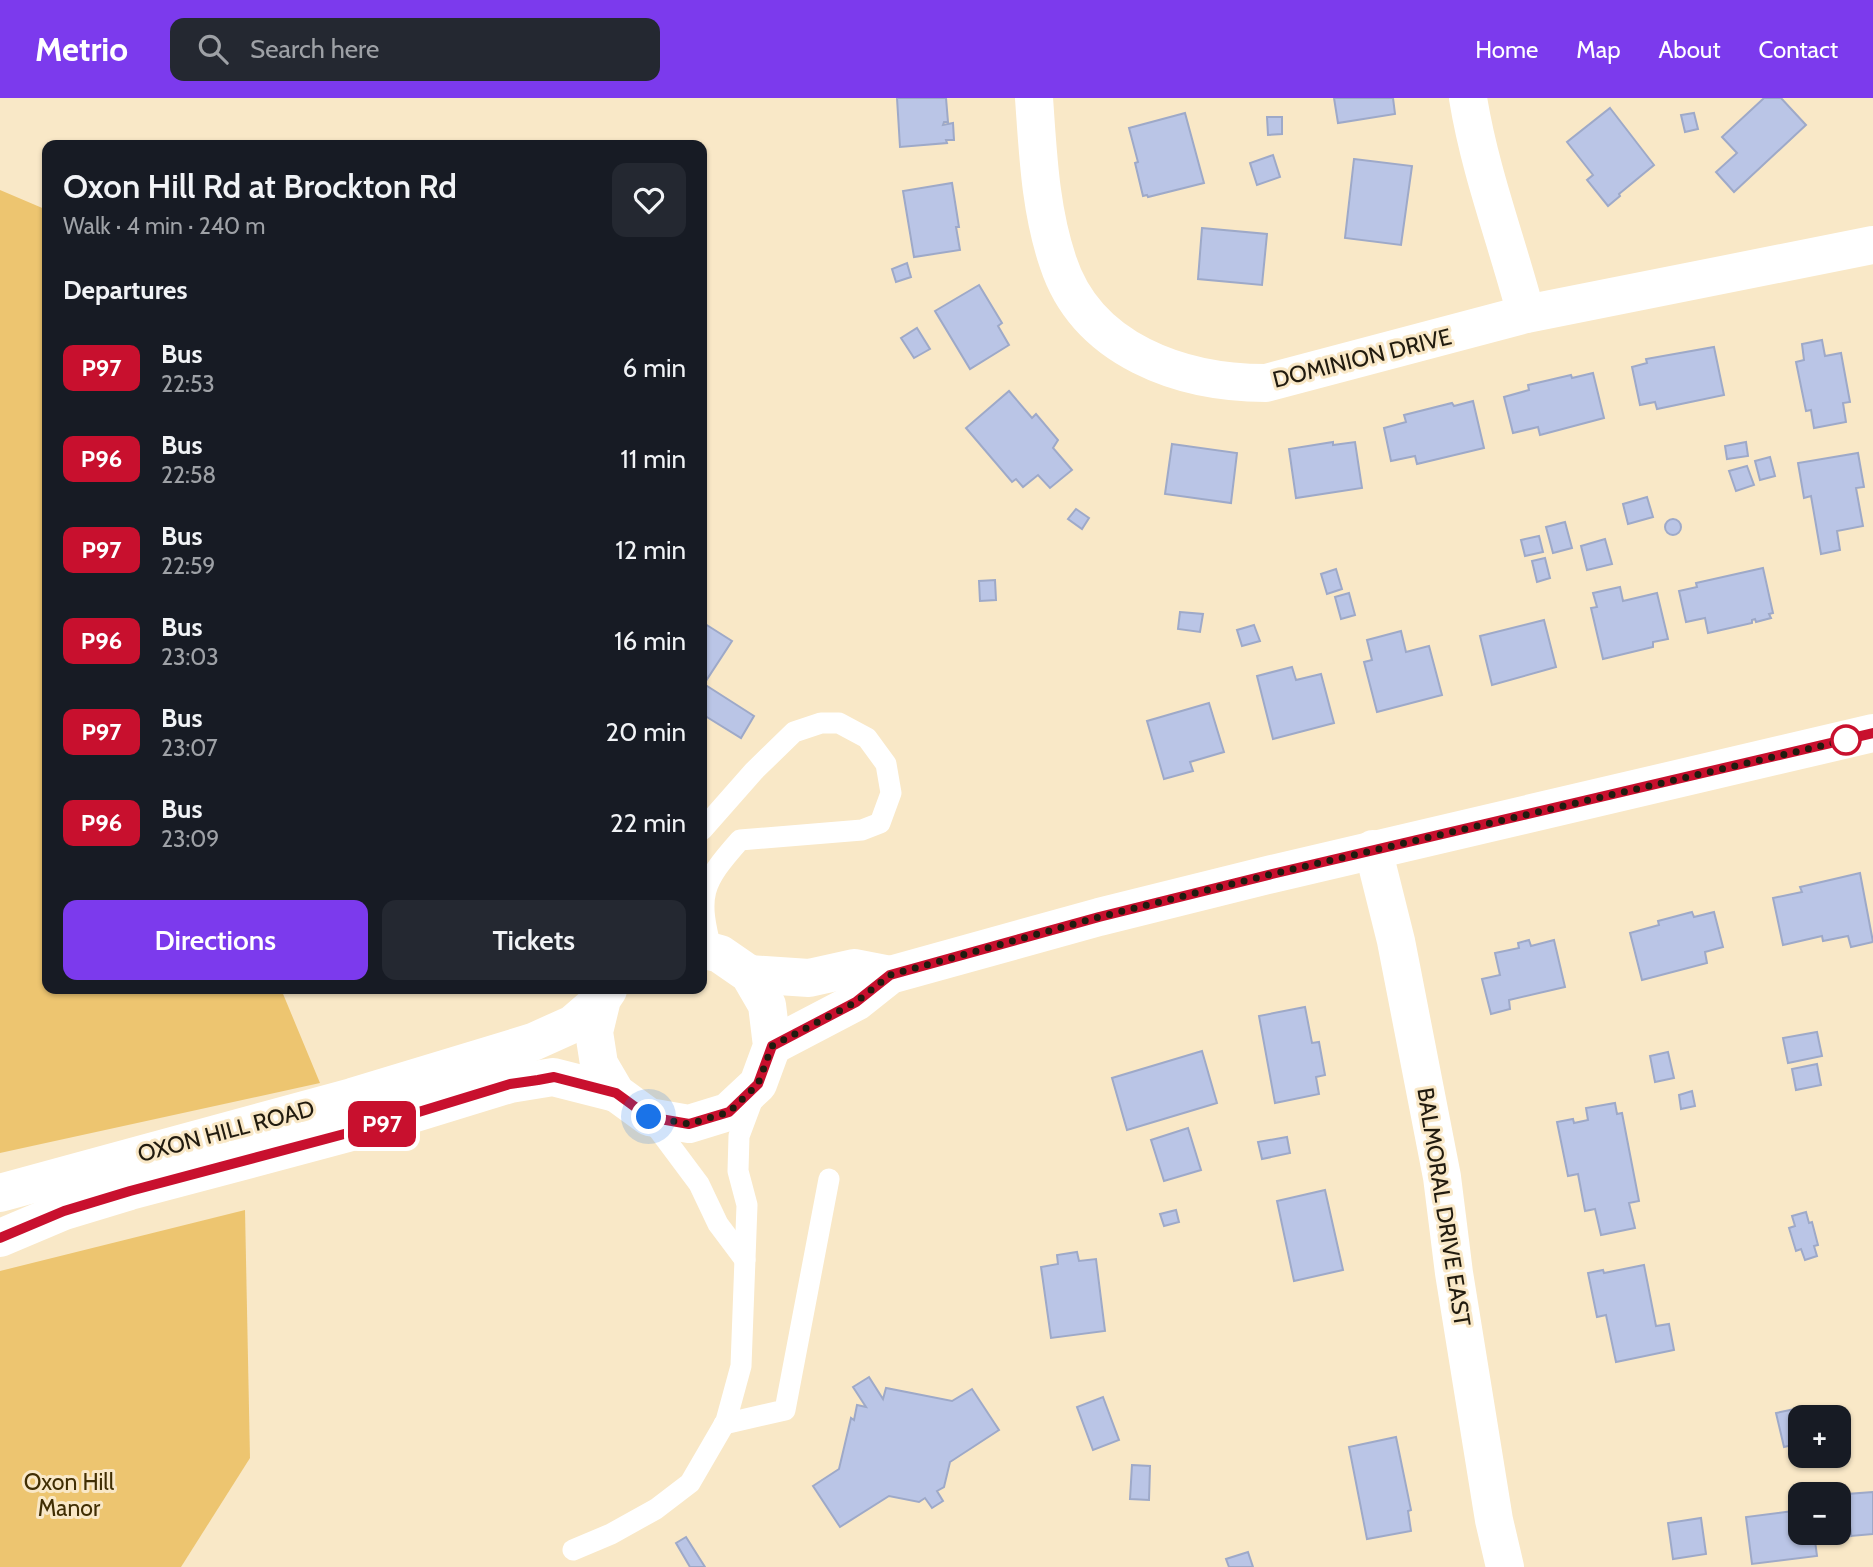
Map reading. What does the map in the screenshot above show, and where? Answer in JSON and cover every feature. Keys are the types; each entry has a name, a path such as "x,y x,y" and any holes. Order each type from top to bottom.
{"main road":[{"name":"DOMINION DRIVE","path":"1034,98 1041,191 1058,265 1083,309 1110,337 1144,358 1214,379 1238,383 1266,383 1526,314 1873,245"},
{"path":"1468,98 1484,173 1526,314"},
{"path":"772,1046 856,1002 890,975 1111,914 1373,849 1873,733"},
{"name":"BALMORAL DRIVE EAST","path":"1373,849 1396,941 1442,1177 1456,1286 1494,1520 1505,1567"},
{"path":"605,994 594,1032 599,1064 616,1093 649,1117 689,1124 729,1112 758,1084 772,1046 767,1005 749,974 720,954 707,951"},
{"path":"749,974 809,978 854,968 890,975"},
{"name":"OXON HILL ROAD","path":"0,1193 352,1097 533,1042 573,1024 605,994"},
{"name":"OXON HILL ROAD","path":"0,1238 64,1211 130,1191 363,1129 510,1084 554,1077 616,1093"}],"lane":[{"path":"707,824 754,771 794,732 821,723 839,723 867,738 886,764 891,793 880,823 862,830 740,840 711,873 707,887"},
{"path":"573,1550 611,1534 656,1509 690,1483 724,1424 741,1366 747,1205 738,1171 739,1136 758,1084"},
{"path":"649,1117 699,1184 718,1224 746,1260"},
{"path":"724,1424 785,1410 829,1180"}],"green space":[{"path":"0,190 42,208 42,994 283,994 320,1083 0,1153"},
{"name":"Oxon Hill Manor","path":"245,1210 250,1458 181,1567 0,1567 0,1271"}],"building":[{"path":"897,98 946,98 948,122 943,125 953,123 954,140 900,147"},
{"path":"1334,98 1393,98 1395,114 1338,123"},
{"path":"1764,98 1781,98 1806,125 1734,192 1716,172 1737,153 1722,137"},
{"path":"1610,108 1654,165 1608,206 1587,180 1593,175 1567,142"},
{"path":"1185,113 1204,183 1143,196 1129,128"},
{"path":"1694,113 1698,129 1685,132 1681,115"},
{"path":"1267,117 1282,117 1282,134 1268,135"},
{"path":"1273,155 1280,177 1257,185 1250,163"},
{"path":"1354,159 1412,166 1401,245 1345,238"},
{"path":"952,183 960,250 914,257 903,191"},
{"path":"1202,228 1267,234 1262,285 1198,279"},
{"path":"907,263 911,277 896,282 892,269"},
{"path":"979,285 1002,323 998,326 1009,345 970,369 935,311"},
{"path":"917,328 930,349 914,358 901,338"},
{"path":"1822,340 1825,356 1841,353 1850,402 1843,403 1846,422 1814,428 1811,410 1806,411 1796,362 1804,360 1802,344"},
{"path":"1714,347 1724,395 1657,409 1655,402 1640,405 1632,367 1647,363 1646,359"},
{"path":"1593,373 1604,418 1540,435 1538,427 1513,433 1504,397 1529,390 1528,385"},
{"path":"1009,391 1032,418 1036,414 1058,440 1053,448 1072,470 1050,488 1038,475 1023,487 1016,479 1012,482 966,428"},
{"path":"1473,401 1484,448 1417,464 1415,456 1391,461 1384,428 1406,422 1404,415 1452,403 1454,406"},
{"path":"1333,442 1333,445 1355,442 1362,488 1296,498 1289,449"},
{"path":"1746,442 1748,456 1727,459 1725,446"},
{"path":"1172,444 1237,453 1231,503 1165,494"},
{"path":"1858,453 1864,487 1856,488 1863,526 1837,531 1840,550 1821,554 1811,496 1804,498 1798,463"},
{"path":"1770,457 1775,476 1760,480 1755,461"},
{"path":"1747,466 1754,485 1736,491 1729,471"},
{"path":"1647,497 1653,517 1628,524 1623,504"},
{"path":"1076,509 1089,518 1082,529 1068,519"},
{"path":"1670,519 1676,519 1681,527 1679,533 1670,535 1665,530 1665,524"},
{"path":"1565,522 1572,548 1553,553 1546,527"},
{"path":"1539,536 1543,552 1525,556 1521,540"},
{"path":"1605,539 1612,564 1587,570 1581,546"},
{"path":"1545,558 1550,578 1537,582 1532,561"},
{"path":"1763,568 1773,613 1769,614 1771,618 1756,622 1755,619 1752,623 1708,633 1705,618 1686,622 1679,591 1697,587 1696,583"},
{"path":"1336,569 1342,589 1327,594 1321,574"},
{"path":"995,580 996,600 980,601 979,581"},
{"path":"1620,587 1623,601 1657,593 1668,639 1653,642 1653,647 1603,659 1591,608 1597,607 1593,593"},
{"path":"1349,593 1355,615 1341,619 1335,597"},
{"path":"1180,612 1203,614 1200,632 1178,629"},
{"path":"1544,620 1556,667 1492,685 1480,636"},
{"path":"707,625 732,641 707,679"},
{"path":"1254,625 1260,641 1242,646 1237,630"},
{"path":"1401,631 1406,652 1429,646 1442,695 1377,712 1364,662 1372,660 1367,640"},
{"path":"1292,667 1296,680 1321,674 1334,723 1273,739 1257,676"},
{"path":"707,686 754,716 741,738 707,717"},
{"path":"1209,703 1224,752 1190,762 1193,771 1164,779 1147,721"},
{"path":"1860,873 1873,942 1851,947 1848,936 1823,941 1822,936 1783,945 1773,898 1802,892 1800,887"},
{"path":"1692,912 1694,917 1714,912 1723,947 1705,952 1707,963 1642,980 1630,933 1659,925 1658,921"},
{"path":"1529,940 1531,946 1554,940 1565,987 1509,1000 1510,1009 1491,1014 1482,979 1500,975 1495,953 1519,948 1518,943"},
{"path":"1305,1007 1312,1043 1319,1042 1325,1075 1316,1077 1319,1094 1275,1103 1259,1016"},
{"path":"1817,1032 1822,1056 1788,1063 1783,1038"},
{"path":"1202,1051 1217,1103 1127,1130 1112,1078"},
{"path":"1668,1052 1674,1078 1655,1082 1650,1056"},
{"path":"1817,1064 1821,1085 1796,1090 1792,1069"},
{"path":"1692,1091 1695,1106 1681,1109 1679,1095"},
{"path":"1615,1103 1617,1114 1622,1113 1639,1201 1629,1203 1635,1228 1601,1235 1595,1209 1585,1211 1578,1174 1568,1176 1557,1122 1588,1120 1586,1108"},
{"path":"1188,1128 1201,1170 1164,1181 1151,1140"},
{"path":"1287,1137 1290,1153 1262,1159 1258,1142"},
{"path":"1325,1190 1343,1270 1294,1281 1277,1201"},
{"path":"1176,1210 1179,1222 1164,1226 1160,1214"},
{"path":"1806,1212 1809,1223 1812,1222 1818,1245 1814,1246 1817,1256 1805,1260 1801,1249 1796,1251 1789,1228 1795,1226 1792,1216"},
{"path":"1077,1252 1079,1261 1096,1259 1105,1331 1051,1338 1041,1267 1058,1264 1057,1255"},
{"path":"1644,1265 1656,1326 1669,1324 1674,1350 1616,1362 1606,1315 1597,1317 1588,1273 1603,1270 1604,1273"},
{"path":"869,1377 883,1399 886,1388 952,1401 972,1389 999,1430 950,1462 944,1487 937,1491 943,1501 932,1508 925,1498 919,1502 889,1496 840,1527 813,1486 839,1469 851,1418 854,1420 857,1405 866,1407 853,1387"},
{"path":"1103,1397 1119,1440 1093,1450 1077,1407"},
{"path":"1788,1410 1788,1446 1784,1447 1776,1413"},
{"path":"1396,1437 1411,1510 1408,1511 1411,1531 1367,1539 1349,1447"},
{"path":"1132,1465 1150,1466 1149,1500 1130,1499"},
{"path":"1873,1492 1873,1534 1851,1536 1851,1494"},
{"path":"1788,1512 1788,1545 1816,1545 1817,1556 1752,1564 1746,1517"},
{"path":"1701,1518 1706,1554 1673,1559 1668,1523"},
{"path":"686,1537 705,1567 690,1567 676,1543"},
{"path":"1248,1552 1253,1567 1229,1567 1226,1559"}],"bus line":[{"name":"P97","path":"0,1238 64,1211 130,1191 363,1129 510,1084 554,1077 616,1093 649,1117 689,1124 729,1112 758,1084 772,1046 856,1002 890,975 1099,917 1373,849 1873,733"}],"route":[{"path":"649,1117 689,1124 729,1112 758,1084 772,1046 856,1002 890,975 1099,917 1373,849 1846,740"}]}
